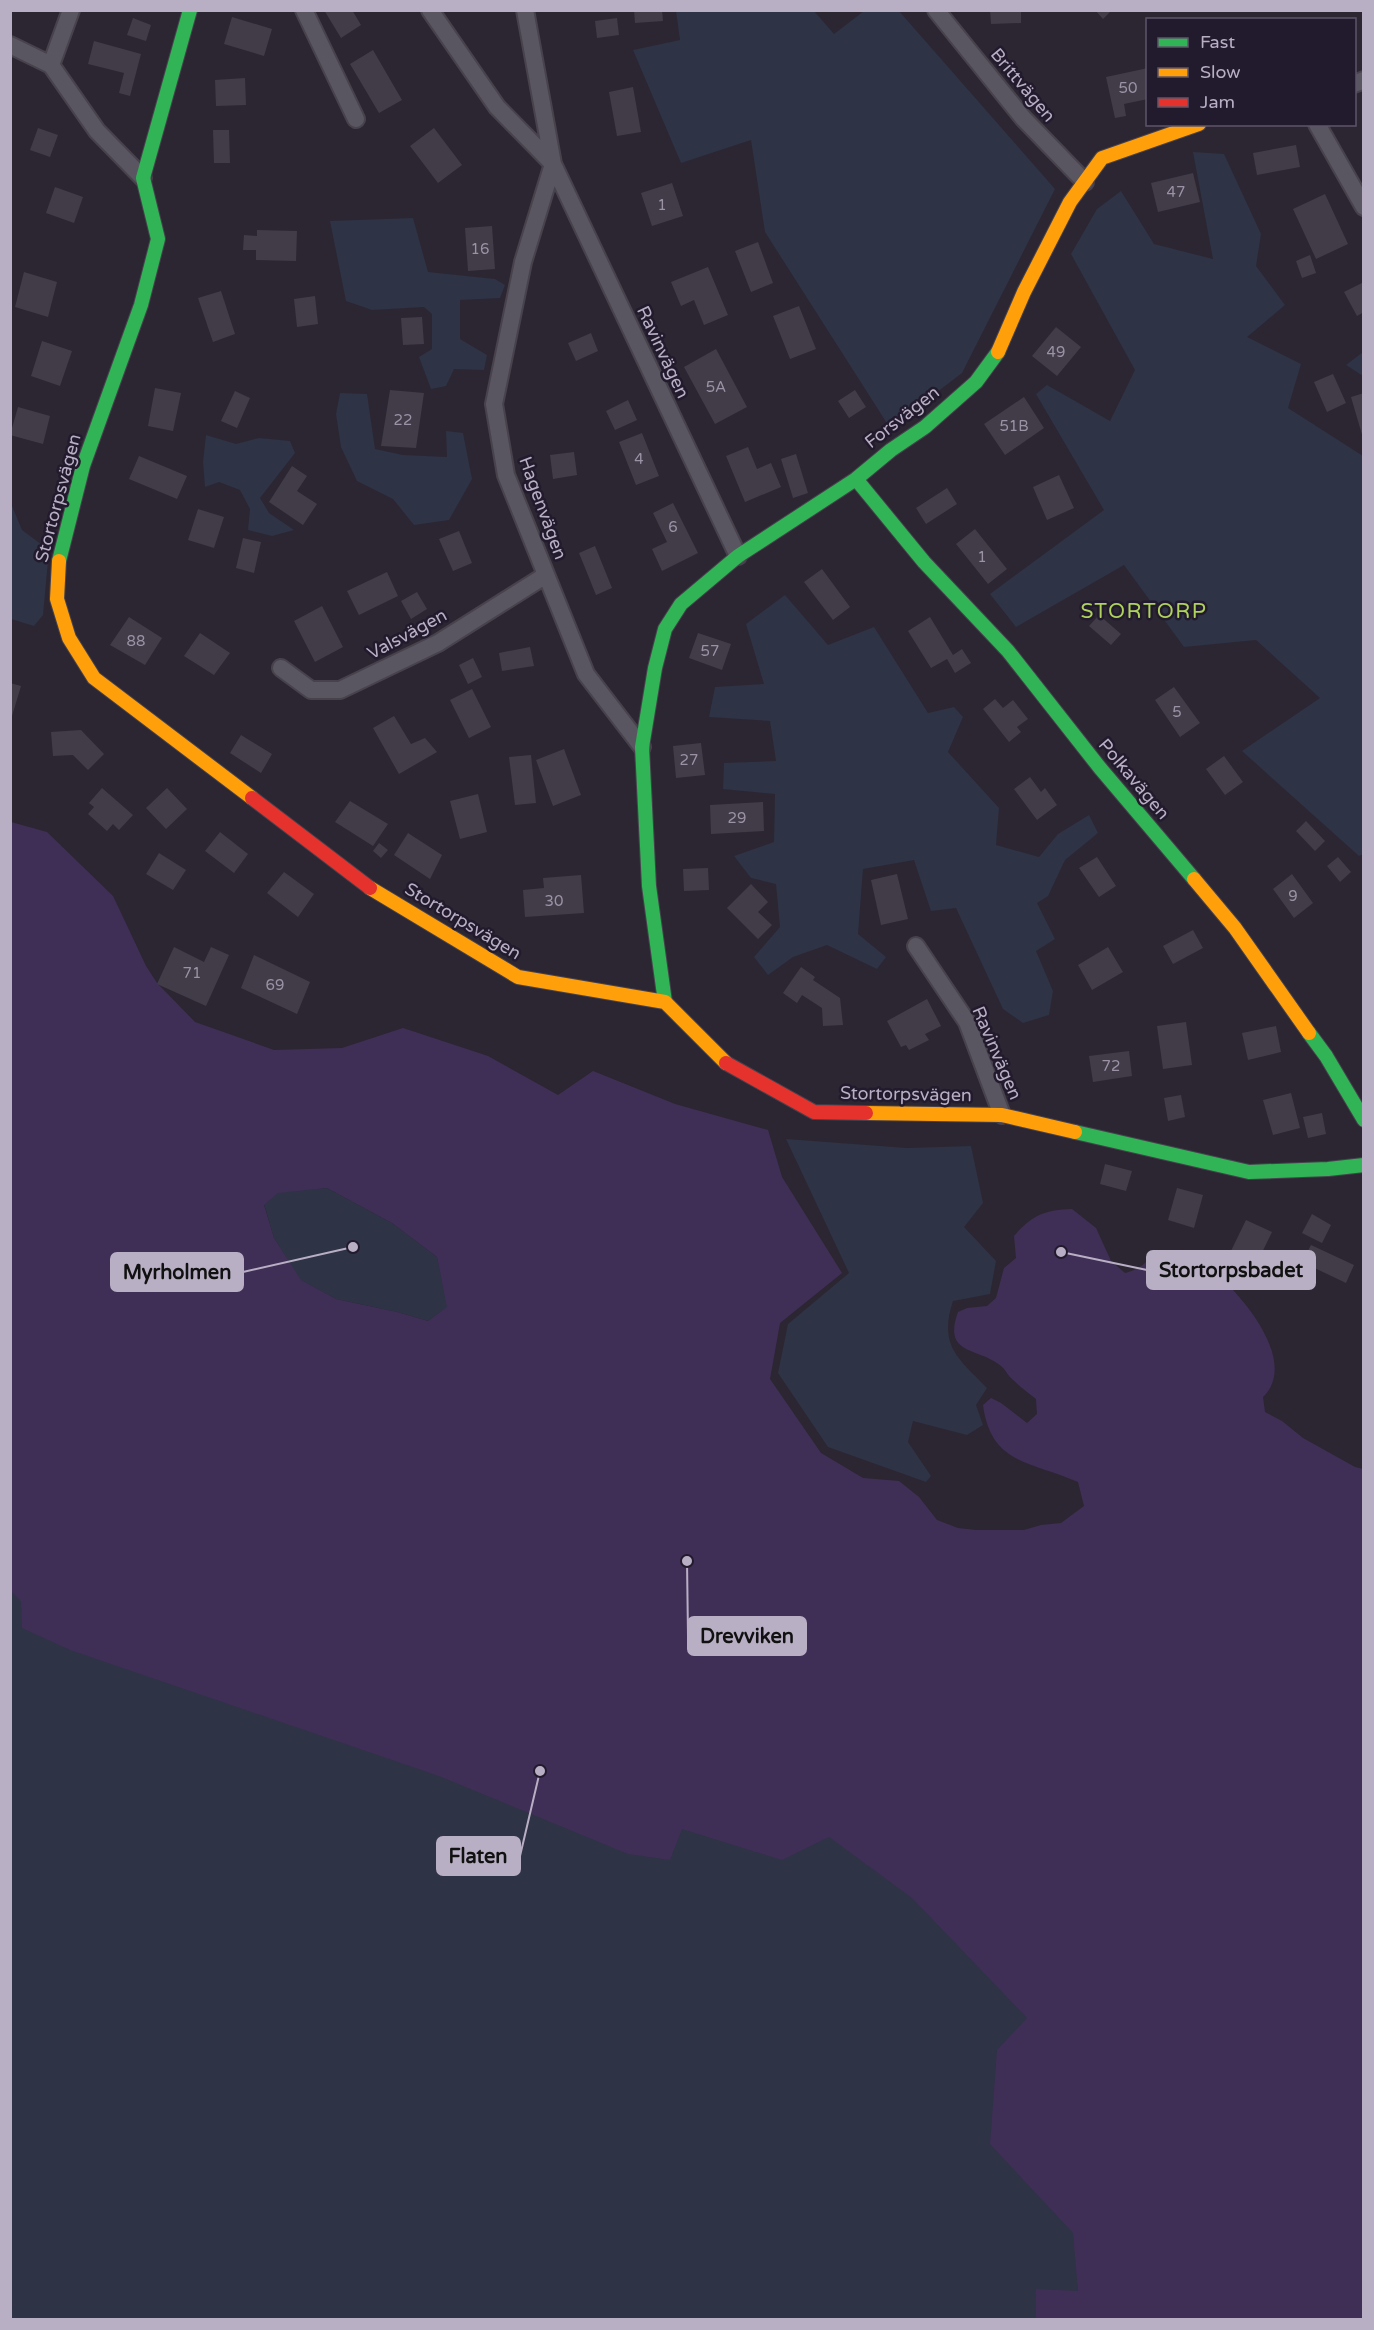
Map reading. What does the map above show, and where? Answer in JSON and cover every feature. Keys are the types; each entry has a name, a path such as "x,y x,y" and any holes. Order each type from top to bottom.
{"street":[{"path":"51,65 71,10"},
{"name":"Stortorpsvägen","path":"190,10 143,178 158,239 141,305 83,466 59,560 57,599 69,638 94,678 370,888 518,977 664,1002 728,1065 814,1112 1002,1115 1249,1172 1328,1169 1364,1165"},
{"path":"304,10 356,119"},
{"path":"430,10 497,107 553,164"},
{"name":"Hagenvägen","path":"525,10 553,164 523,262 494,404 506,475 586,674 642,747"},
{"name":"Brittvägen","path":"936,10 1023,118 1085,182"},
{"path":"10,45 51,65 97,131 143,178"},
{"name":"Forsvägen","path":"642,747 655,668 665,629 681,604 738,556 856,478 925,427 976,382 997,354 1024,292 1070,202 1102,158 1193,126"},
{"path":"1318,126 1364,207"},
{"name":"Ravinvägen","path":"553,164 738,556"},
{"name":"Polkavägen","path":"856,478 924,562 1008,651 1100,768 1235,928 1326,1056 1364,1120"},
{"name":"Valsvägen","path":"281,668 311,690 340,690 438,643 546,575"},
{"path":"642,747 649,886 664,1002"},
{"name":"Ravinvägen","path":"916,946 967,1022 1002,1115"}],"shaded area":[{"path":"676,11 814,11 834,34 864,11 899,11 1055,189 962,373 890,428 765,232 751,140 681,163 633,50 680,40"},
{"path":"1193,152 1224,154 1261,234 1256,266 1285,305 1247,337 1301,364 1288,408 1363,456 1364,854 1359,856 1242,751 1320,698 1256,640 1184,647 1124,565 1016,627 990,594 1104,510 1036,394 1047,385 1110,421 1135,370 1071,254 1097,209 1121,191 1154,244 1213,259"},
{"path":"413,218 428,272 495,279 505,285 500,298 460,300 460,339 487,355 484,370 454,369 446,386 431,389 419,357 432,349 432,314 424,307 372,310 346,301 330,221"},
{"path":"1363,352 1363,376 1346,365"},
{"path":"340,393 367,394 375,449 403,455 447,457 446,431 463,433 472,479 449,520 414,525 393,499 357,481 341,447 336,414"},
{"path":"206,435 236,444 259,438 290,441 295,453 260,498 269,513 294,530 272,536 248,530 250,509 240,490 219,482 205,487 203,462"},
{"path":"10,501 22,530 49,550 43,615 34,626 11,619"},
{"path":"785,595 828,645 874,627 928,713 954,707 963,717 948,752 999,808 996,845 1039,857 1058,834 1089,815 1098,833 1065,860 1048,896 1037,903 1055,939 1036,951 1053,991 1049,1015 1023,1023 1003,1009 956,908 931,911 914,860 863,869 858,934 886,957 877,969 827,945 793,957 768,975 754,957 780,927 776,884 751,878 734,856 774,842 775,794 723,789 724,763 776,761 770,721 709,717 715,687 764,684 746,624"},
{"path":"11,822 47,832 113,896 146,966 157,983 195,1022 274,1050 342,1048 403,1028 488,1056 558,1095 593,1071 675,1104 768,1130 782,1177 842,1273 780,1323 770,1379 821,1453 863,1478 899,1481 919,1497 937,1520 958,1528 1024,1530 1061,1523 1084,1506 1078,1482 1016,1458 1004,1450 995,1439 987,1425 983,1405 991,1398 1027,1423 1037,1414 1036,1399 1013,1380 1001,1366 965,1348 955,1336 954,1326 958,1312 967,1308 987,1306 996,1298 1004,1268 1016,1258 1014,1236 1033,1218 1047,1212 1072,1209 1096,1228 1111,1261 1125,1273 1138,1268 1160,1253 1179,1256 1206,1268 1221,1278 1236,1293 1266,1337 1275,1369 1272,1384 1263,1397 1265,1412 1282,1421 1303,1438 1355,1467 1363,1469 1363,2319 1036,2319 1036,2289 1078,2291 1073,2233 990,2144 997,2050 1027,2018 912,1898 829,1837 782,1860 682,1829 670,1860 628,1854 439,1776 70,1650 22,1628 21,1601 11,1591","holes":["327,1188 392,1223 437,1257 447,1307 428,1321 336,1299 301,1280 274,1238 264,1205 278,1193"]},
{"path":"786,1139 907,1148 971,1146 983,1203 964,1227 996,1261 990,1294 953,1301 948,1330 950,1341 960,1360 987,1388 976,1405 983,1425 967,1435 913,1421 908,1442 931,1476 926,1482 828,1447 778,1373 788,1324 849,1273"},
{"path":"327,1188 392,1223 437,1257 448,1307 428,1321 336,1299 300,1280 274,1238 264,1204 278,1192"},
{"path":"11,1292 774,1636 1363,2319 11,2319"}],"building":[{"path":"324,10 352,10 361,25 341,38"},
{"path":"634,10 662,10 663,21 635,23"},
{"path":"990,10 1021,10 1021,23 991,24"},
{"path":"1095,10 1112,10 1103,19"},
{"path":"232,17 272,29 264,56 224,44"},
{"path":"133,18 151,25 146,41 127,35"},
{"path":"617,18 619,35 597,38 595,21"},
{"path":"94,41 141,54 130,96 119,93 124,73 88,64"},
{"path":"373,50 402,100 379,113 350,64"},
{"path":"1146,68 1146,99 1124,104 1126,116 1115,118 1106,77"},
{"path":"245,78 246,105 216,106 215,80"},
{"path":"633,87 641,132 617,136 609,92"},
{"path":"38,128 58,135 50,157 30,150"},
{"path":"434,128 462,165 438,183 410,146"},
{"path":"213,130 229,130 230,163 214,163"},
{"path":"1296,145 1300,167 1257,175 1253,153"},
{"path":"1193,173 1200,202 1158,212 1151,183"},
{"path":"672,183 683,216 652,226 641,193"},
{"path":"55,187 83,197 74,223 46,213"},
{"path":"1325,194 1348,244 1316,259 1293,209"},
{"path":"492,226 495,269 468,271 465,228"},
{"path":"257,230 297,231 296,261 256,260 256,250 243,250 244,235 257,236"},
{"path":"758,242 773,283 751,292 735,251"},
{"path":"1310,255 1316,273 1302,278 1296,261"},
{"path":"708,267 728,315 704,325 694,300 681,306 671,282"},
{"path":"24,272 57,282 48,317 15,307"},
{"path":"1364,282 1364,312 1357,316 1344,292"},
{"path":"221,291 235,334 213,342 198,298"},
{"path":"315,296 318,324 297,327 294,299"},
{"path":"799,306 816,349 790,359 773,316"},
{"path":"422,317 424,344 403,345 401,318"},
{"path":"1056,327 1081,347 1057,376 1032,356"},
{"path":"591,333 598,351 576,361 568,343"},
{"path":"42,341 72,351 60,386 31,376"},
{"path":"716,349 747,407 715,424 684,367"},
{"path":"1333,374 1346,403 1327,412 1314,382"},
{"path":"155,388 181,393 173,431 148,426"},
{"path":"390,390 424,393 416,448 381,446"},
{"path":"855,390 866,407 849,418 838,401"},
{"path":"235,391 250,398 237,428 221,421"},
{"path":"1364,393 1364,438 1363,438 1351,397"},
{"path":"1024,397 1044,428 1005,455 984,424"},
{"path":"628,400 637,420 615,430 606,411"},
{"path":"18,407 50,416 43,444 10,435"},
{"path":"642,433 659,476 636,485 619,442"},
{"path":"748,447 757,469 771,463 781,487 745,502 726,456"},
{"path":"574,452 577,475 553,479 550,455"},
{"path":"796,454 808,493 793,498 781,459"},
{"path":"139,456 187,476 177,499 129,479"},
{"path":"292,466 307,476 297,491 317,504 303,525 269,502"},
{"path":"1059,475 1074,508 1047,520 1033,487"},
{"path":"947,488 957,504 926,524 916,508"},
{"path":"673,503 698,553 662,571 652,549 667,542 653,513"},
{"path":"198,509 224,517 214,548 188,540"},
{"path":"975,529 1007,569 988,584 956,544"},
{"path":"459,531 472,563 453,571 439,539"},
{"path":"243,538 261,542 254,573 236,568"},
{"path":"595,546 612,588 596,595 579,553"},
{"path":"822,569 850,607 833,620 804,582"},
{"path":"387,572 398,596 359,615 347,591"},
{"path":"417,592 427,609 411,619 401,601"},
{"path":"322,606 343,647 315,662 294,621"},
{"path":"1099,615 1121,634 1111,645 1089,626"},
{"path":"129,617 162,638 145,665 110,645"},
{"path":"930,617 953,655 962,649 971,663 955,673 947,659 931,668 908,631"},
{"path":"200,633 230,653 214,675 184,656"},
{"path":"698,633 731,644 722,670 689,658"},
{"path":"530,647 534,666 502,671 499,653"},
{"path":"473,658 482,677 468,684 459,665"},
{"path":"10,683 21,686 12,716 10,715"},
{"path":"1174,687 1200,723 1180,737 1155,700"},
{"path":"472,689 491,727 469,738 450,700"},
{"path":"995,699 1003,708 1013,700 1028,719 1017,727 1021,732 1009,742 983,709"},
{"path":"394,716 411,744 425,738 437,752 399,774 373,728"},
{"path":"81,730 104,754 88,770 73,755 53,756 51,732"},
{"path":"241,735 272,754 261,773 230,753"},
{"path":"701,743 705,775 676,778 673,746"},
{"path":"564,749 581,795 553,806 536,760"},
{"path":"531,755 536,803 515,805 509,757"},
{"path":"1224,756 1243,782 1225,795 1206,769"},
{"path":"1030,777 1041,792 1045,788 1057,805 1037,820 1014,789"},
{"path":"102,788 133,815 119,830 113,824 107,831 88,814 94,807 89,803"},
{"path":"167,788 187,809 166,829 146,808"},
{"path":"478,794 487,832 460,839 450,801"},
{"path":"350,801 388,824 373,846 335,822"},
{"path":"763,802 764,831 711,834 710,805"},
{"path":"1306,821 1325,841 1315,851 1296,831"},
{"path":"220,832 248,854 234,873 205,851"},
{"path":"408,833 442,855 430,879 394,855"},
{"path":"379,843 388,850 381,858 373,851"},
{"path":"159,853 186,870 173,890 146,874"},
{"path":"1097,857 1116,886 1099,897 1079,868"},
{"path":"1338,857 1351,872 1340,882 1327,866"},
{"path":"708,868 709,890 684,891 683,869"},
{"path":"284,872 314,894 298,917 267,893"},
{"path":"897,874 908,919 881,925 871,880"},
{"path":"1292,874 1313,903 1294,918 1273,889"},
{"path":"581,875 584,913 525,917 523,890 544,888 543,878"},
{"path":"751,884 768,902 758,912 772,925 758,939 727,908"},
{"path":"1193,930 1203,948 1173,964 1163,946"},
{"path":"174,947 204,962 211,947 229,955 206,1006 157,984"},
{"path":"1108,947 1123,972 1092,990 1078,965"},
{"path":"254,955 310,982 297,1014 241,988"},
{"path":"801,967 815,977 813,980 840,998 843,1025 823,1026 822,1008 802,995 797,1003 783,993"},
{"path":"927,999 941,1026 925,1034 929,1040 909,1050 906,1045 901,1047 887,1021"},
{"path":"1186,1022 1192,1065 1163,1069 1157,1026"},
{"path":"1276,1026 1281,1052 1248,1060 1242,1033"},
{"path":"1129,1051 1132,1076 1093,1082 1089,1056"},
{"path":"1291,1093 1300,1128 1273,1135 1263,1100"},
{"path":"1181,1095 1185,1117 1168,1121 1164,1098"},
{"path":"1322,1113 1326,1134 1308,1138 1303,1117"},
{"path":"1105,1164 1132,1171 1126,1191 1100,1184"},
{"path":"1177,1188 1203,1195 1194,1228 1168,1220"},
{"path":"1312,1214 1331,1225 1322,1243 1302,1233"},
{"path":"1246,1220 1272,1232 1254,1269 1228,1257"},
{"path":"1311,1245 1354,1265 1346,1283 1302,1262"}],"traffic: fast":[{"path":"59,561 83,466 141,305 158,239 143,178 190,10"},
{"path":"665,1002 649,886 642,747 655,668 665,629 681,604 738,556 856,479 891,450 925,427 976,382 998,352"},
{"path":"856,479 924,562 1008,651 1100,768 1194,879"},
{"path":"1309,1033 1326,1056 1364,1120"},
{"path":"1075,1132 1249,1172 1328,1169 1364,1165"}],"traffic: slow":[{"path":"998,352 1024,292 1070,202 1102,158 1193,126"},
{"path":"59,561 57,599 69,638 94,678 252,798"},
{"path":"1194,879 1235,928 1309,1033"},
{"path":"370,888 518,977 665,1002 726,1063"},
{"path":"866,1113 1002,1115 1075,1132"}],"traffic: jam":[{"path":"252,798 370,888"},
{"path":"726,1063 814,1112 866,1113"}],"place":[{"name":"Myrholmen","path":"353,1247"},
{"name":"Stortorpsbadet","path":"1061,1252"},
{"name":"Drevviken","path":"687,1561"},
{"name":"Flaten","path":"540,1771"}],"district":[{"name":"STORTORP","path":"1144,611"}]}
